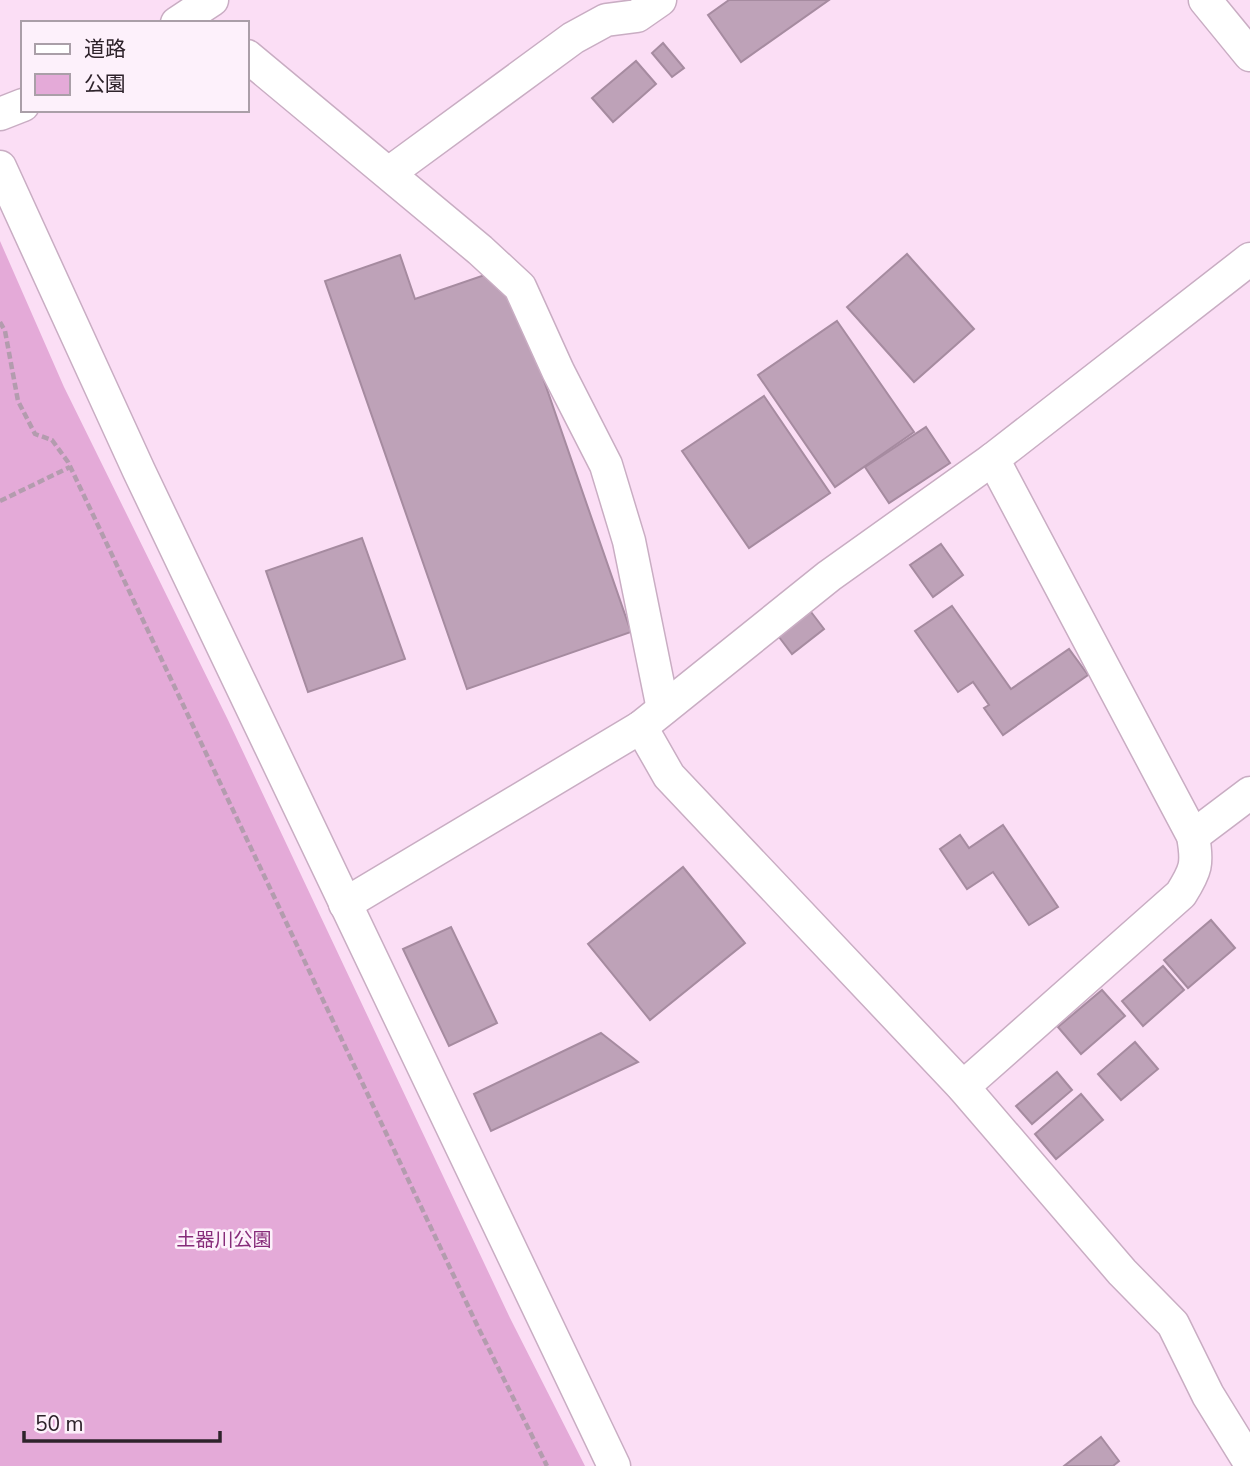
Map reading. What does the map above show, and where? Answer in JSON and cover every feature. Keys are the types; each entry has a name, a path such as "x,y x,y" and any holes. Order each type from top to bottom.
{"street":[{"path":"389,173 573,38 606,20 637,16 660,0"},
{"path":"1205,0 1250,55"},
{"path":"248,57 480,250 520,287 558,371 606,465 629,541 652,718 669,776 963,1087 1122,1272 1173,1324 1208,1395 1250,1463"},
{"path":"0,114 21,106"},
{"path":"0,167 145,484 614,1466"},
{"path":"345,904 652,718 830,576 993,459 1250,258"},
{"path":"963,1087 1181,894 1197,859 1193,836 993,459"},
{"path":"1193,836 1250,793"}],"path":[{"path":"0,322 5,331 18,401 35,434 52,440 70,467 472,1315 547,1466"},
{"path":"0,501 70,467"}],"green space":[{"name":"土器川公園","path":"0,241 64,387 228,720 510,1318 585,1466 0,1466"}],"building":[{"path":"729,0 829,0 741,62 708,15"},
{"path":"663,43 684,68 672,77 652,53"},
{"path":"636,61 656,84 613,122 592,98"},
{"path":"907,254 974,329 914,382 847,307"},
{"path":"400,255 415,299 505,268 631,632 467,689 325,281"},
{"path":"837,321 914,432 835,487 758,375"},
{"path":"764,396 830,493 749,548 682,451"},
{"path":"926,427 950,463 889,503 865,467"},
{"path":"362,538 405,659 308,692 266,571"},
{"path":"941,544 963,575 933,597 910,565"},
{"path":"952,606 1011,689 1069,649 1088,675 1003,735 984,708 989,705 973,682 958,692 915,631"},
{"path":"808,608 824,629 792,654 776,633"},
{"path":"1003,825 1058,907 1029,925 993,872 967,889 940,849 960,835 969,848"},
{"path":"683,867 745,943 650,1020 588,944"},
{"path":"1211,920 1235,948 1188,988 1164,960"},
{"path":"451,927 497,1023 449,1046 403,949"},
{"path":"1163,966 1184,990 1143,1026 1122,1001"},
{"path":"1102,990 1125,1016 1081,1054 1058,1027"},
{"path":"601,1033 638,1062 491,1131 474,1094"},
{"path":"1135,1042 1158,1069 1121,1100 1098,1074"},
{"path":"1057,1072 1072,1090 1032,1124 1016,1106"},
{"path":"1081,1094 1103,1120 1056,1159 1035,1134"},
{"path":"1101,1437 1119,1461 1113,1466 1064,1466"}]}
